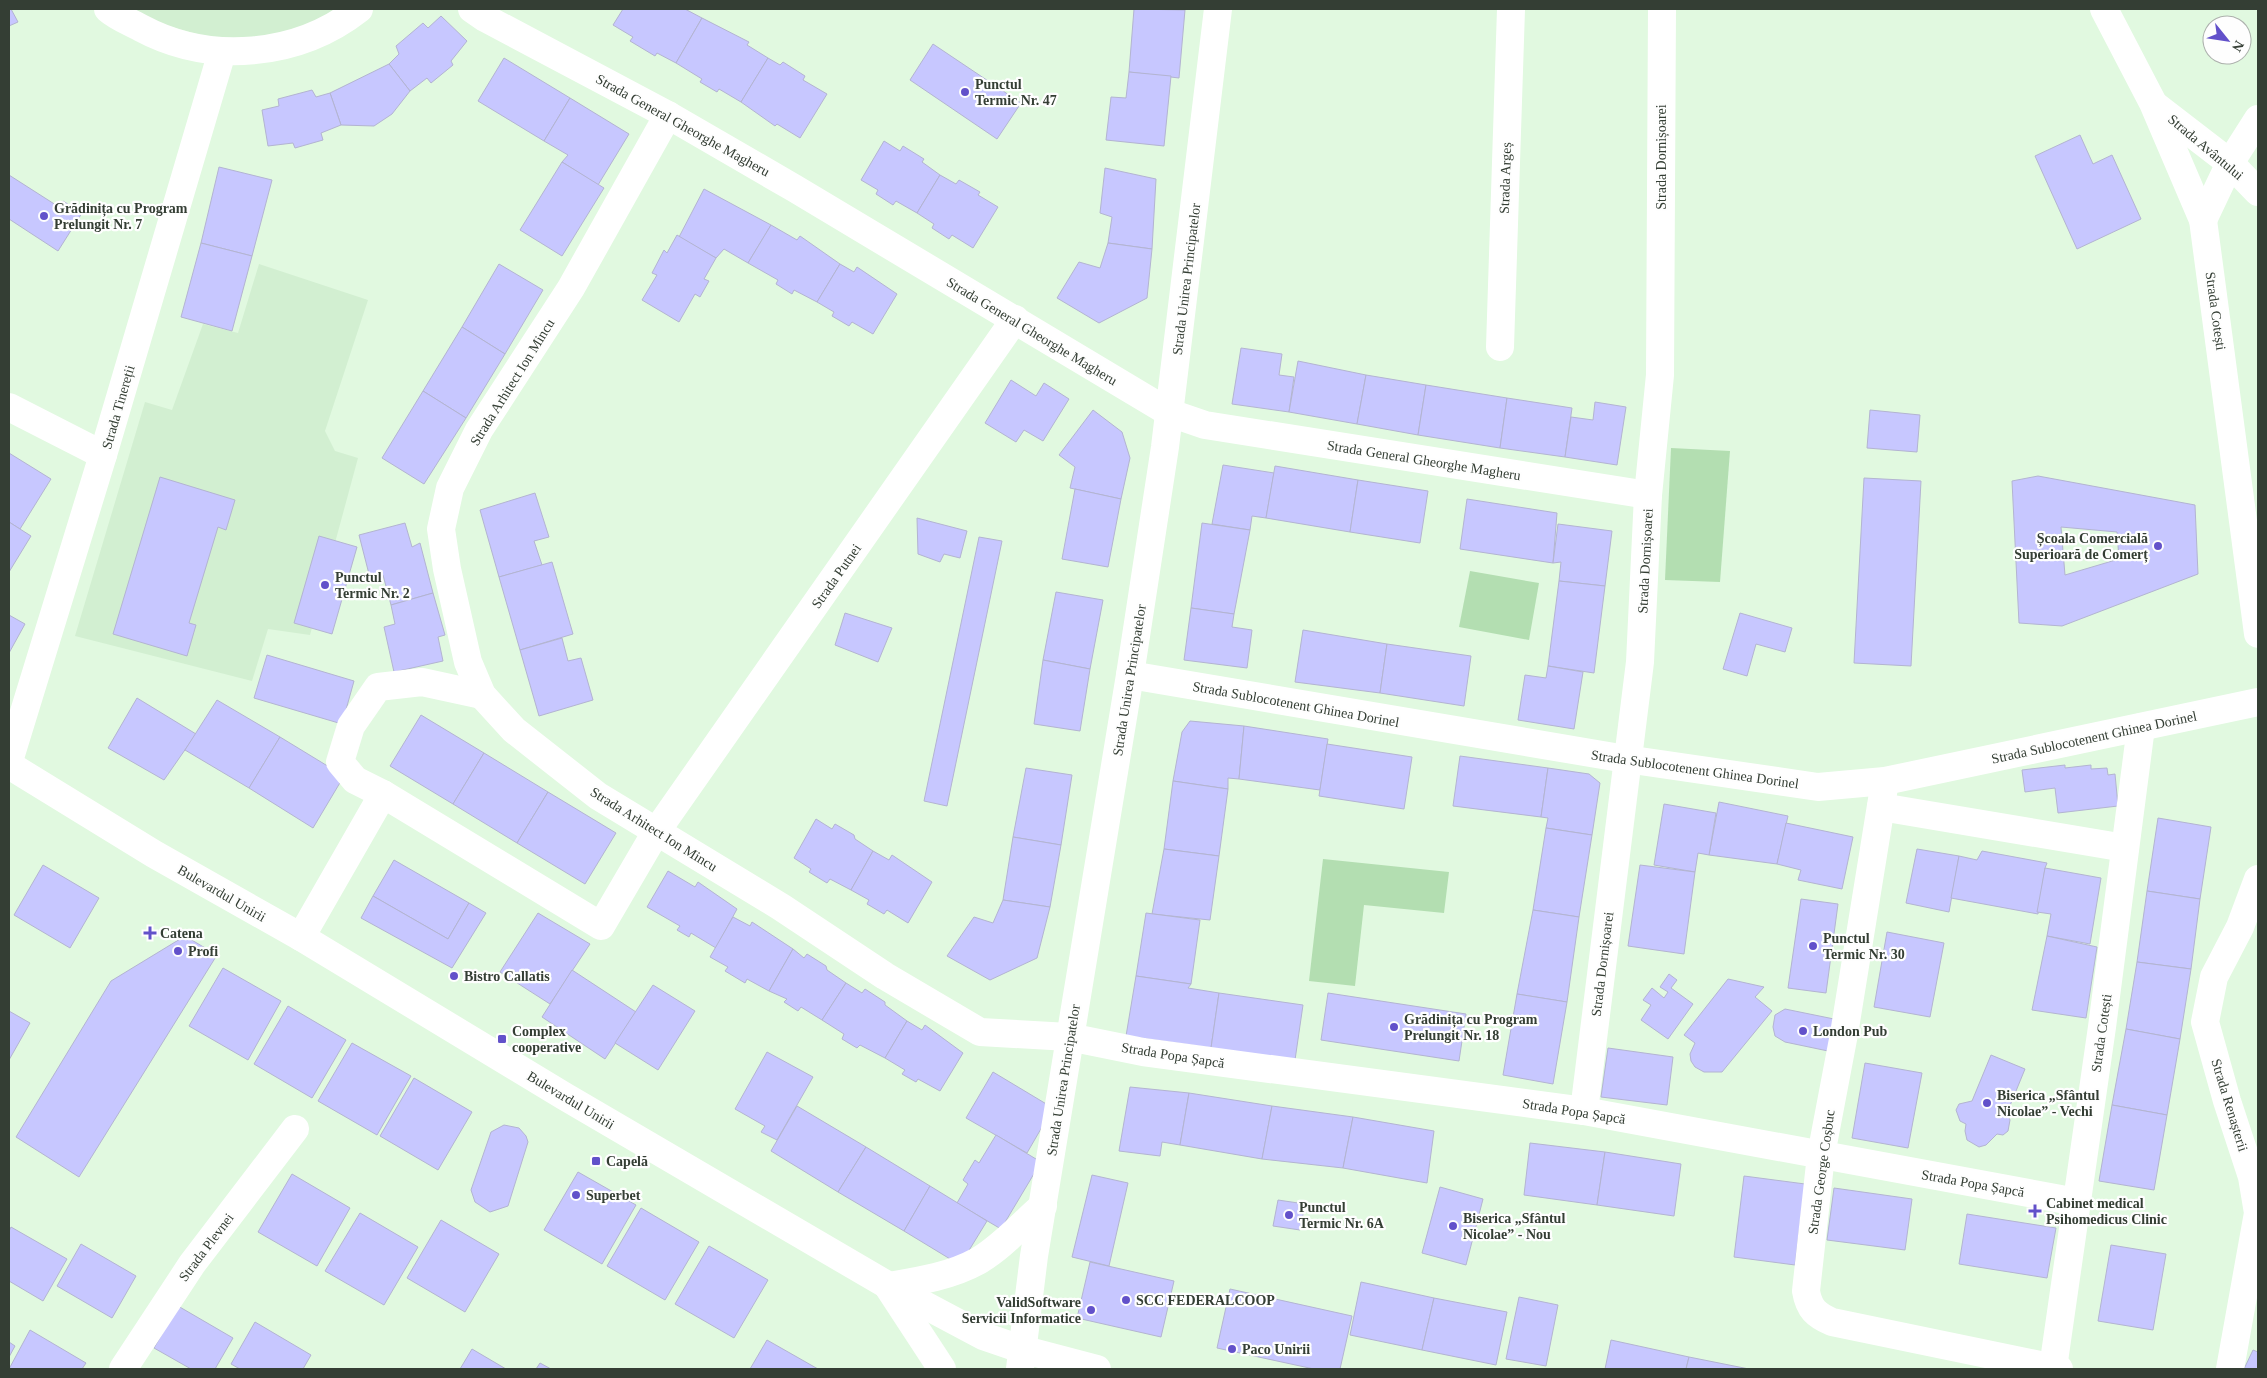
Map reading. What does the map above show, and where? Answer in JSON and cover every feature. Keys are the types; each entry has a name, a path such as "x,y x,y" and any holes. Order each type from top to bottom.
{"street":[{"path":"108,9 164,40 222,52 265,50 306,39 344,20 359,9"},
{"name":"Strada General Gheorghe Magheru","path":"472,9 485,18 668,115 1015,319 1170,413 1205,425 1648,496"},
{"name":"Strada Unirea Principatelor","path":"1020,1359 1070,1036 1130,675 1170,413 1218,9"},
{"name":"Strada Argeș","path":"1500,347 1511,9"},
{"name":"Strada Dornișoarei","path":"1584,1111 1626,759 1640,662 1648,496 1660,375 1662,9"},
{"name":"Strada Cotești","path":"2104,9 2153,103 2203,220 2258,634"},
{"name":"Strada Tinereții","path":"9,763 104,455 222,52"},
{"name":"Strada Avântului","path":"2153,103 2230,163 2258,192"},
{"name":"Strada Arhitect Ion Mincu","path":"668,115 571,288 479,430 450,488 441,530 468,662 482,695 514,730 598,796 781,907 885,976 980,1032 1070,1036"},
{"path":"2203,220 2230,163 2258,119"},
{"name":"Strada Putnei","path":"383,794 602,926 656,832 1015,319"},
{"path":"9,407 104,455"},
{"name":"Strada Sublocotenent Ghinea Dorinel","path":"1130,675 1626,759 1818,787 1883,794 2141,727 2258,702"},
{"path":"301,937 383,794 355,780 340,762 351,726 378,687 422,682 482,695"},
{"name":"Strada Cotești","path":"2056,1369 2141,727"},
{"name":"Bulevardul Unirii","path":"9,763 154,854 301,937 564,1096 889,1286 983,1336 1020,1359 1097,1369"},
{"path":"1883,794 2125,848"},
{"name":"Strada George Coșbuc","path":"1883,794 1844,1034 1821,1155 1806,1291 1812,1311 1832,1322 2056,1369"},
{"name":"Strada Renașterii","path":"2230,1369 2258,1212 2252,1177 2227,1101 2205,1022 2214,977 2240,927 2258,879"},
{"name":"Strada Popa Șapcă","path":"1070,1036 1143,1052 1584,1111 2077,1202"},
{"name":"Strada Plevnei","path":"123,1369 192,1264 296,1129"},
{"path":"942,1369 889,1286 917,1282 955,1271 978,1260 996,1247 1043,1206"}],"shaded area":[{"path":"108,9 359,9 254,50"},
{"path":"259,264 368,300 325,431 335,451 358,458 310,635 268,629 252,681 75,636 145,402 172,410 203,324 238,333"},
{"path":"1671,448 1730,451 1720,582 1665,580"},
{"path":"1470,571 1539,583 1529,640 1459,627"},
{"path":"1323,859 1449,872 1444,913 1364,905 1355,986 1309,981"}],"building":[{"path":"9,9 11,9 18,22 9,26"},
{"path":"623,9 685,9 702,18 676,63 657,53 655,56 630,41 633,37 613,25"},
{"path":"1134,9 1185,10 1179,78 1129,72"},
{"path":"441,16 467,41 451,61 453,65 431,83 427,78 410,91 389,64 399,54 396,46 423,23 428,28"},
{"path":"702,18 749,42 747,45 768,58 741,102 719,89 717,92 700,82 702,79 676,63"},
{"name":"Punctul Termic Nr. 47","path":"933,44 1021,103 997,139 910,80"},
{"path":"504,58 570,98 544,141 478,101"},
{"path":"768,58 780,65 783,62 805,76 803,80 827,94 800,138 777,124 775,126 741,102"},
{"path":"389,64 410,91 392,114 374,126 341,125 330,93"},
{"path":"1129,72 1171,76 1164,146 1106,140 1111,97 1126,98"},
{"path":"312,90 316,97 330,93 341,125 321,133 323,140 295,148 293,143 268,146 262,110 279,106 278,99"},
{"path":"570,98 629,134 598,185 562,162 568,155 544,141"},
{"path":"2080,135 2093,164 2112,155 2141,219 2077,249 2035,156"},
{"path":"884,141 900,151 903,146 924,159 922,162 940,175 917,213 896,201 893,205 876,194 878,190 861,180"},
{"path":"562,162 604,188 562,256 520,230"},
{"path":"219,167 272,180 252,256 201,243"},
{"path":"1105,168 1156,179 1152,249 1108,243 1112,217 1100,213"},
{"name":"Grădinița cu Program Prelungit Nr. 7","path":"9,175 59,207 63,201 82,213 58,251 9,219"},
{"path":"940,175 956,184 959,180 980,192 978,195 998,207 973,248 952,235 949,239 932,228 934,224 917,213"},
{"path":"704,189 771,225 748,263 724,249 716,258 679,237"},
{"path":"771,225 797,240 800,236 840,264 817,302 794,290 792,294 776,284 778,280 748,263"},
{"path":"677,235 716,258 704,279 709,281 700,297 695,294 679,322 642,300 657,275 652,273 664,250 667,253"},
{"path":"201,243 252,256 232,331 181,317"},
{"path":"1108,243 1152,249 1147,298 1099,323 1057,298 1079,262 1100,268"},
{"path":"499,264 543,290 505,354 462,327"},
{"path":"840,264 854,272 857,267 897,294 873,334 852,322 849,326 832,316 834,312 817,302"},
{"path":"462,327 505,354 466,418 423,391"},
{"path":"1241,348 1282,354 1279,375 1294,377 1289,412 1232,404"},
{"path":"1298,361 1366,375 1357,424 1289,412"},
{"path":"1366,375 1426,385 1418,435 1357,424"},
{"path":"1011,380 1036,396 1044,383 1069,399 1043,441 1024,430 1016,442 985,423"},
{"path":"1426,385 1507,398 1500,448 1418,435"},
{"path":"423,391 466,418 424,484 382,458"},
{"path":"1507,398 1572,408 1565,457 1500,448"},
{"path":"1595,402 1626,407 1617,465 1565,457 1571,417 1593,420"},
{"path":"1093,410 1122,432 1130,458 1121,499 1070,488 1075,467 1059,455"},
{"path":"1870,410 1920,415 1917,452 1867,448"},
{"path":"9,453 51,479 20,529 9,522"},
{"path":"1223,465 1274,473 1266,518 1252,516 1250,530 1212,524"},
{"path":"1275,466 1358,480 1350,532 1266,518"},
{"name":"Școala Comercială Superioară de Comerț","path":"2038,476 2195,505 2198,574 2062,626 2019,623 2012,481","holes":["2061,527 2117,532 2119,559 2065,575"]},
{"path":"160,477 235,500 226,530 218,527 189,623 196,625 187,656 113,634"},
{"path":"1864,478 1921,481 1911,666 1854,663"},
{"path":"1358,480 1428,491 1420,543 1350,532"},
{"path":"1075,489 1121,499 1108,567 1062,559"},
{"path":"535,493 549,537 534,541 542,565 499,577 480,510"},
{"path":"1467,499 1557,513 1553,563 1460,549"},
{"path":"917,518 967,531 960,558 944,554 940,562 918,554"},
{"path":"9,522 31,536 9,572"},
{"path":"405,523 412,547 420,543 433,593 391,605 383,575 370,578 359,535"},
{"path":"1202,523 1250,530 1234,614 1191,608"},
{"path":"1558,524 1612,531 1605,586 1559,581 1561,562 1553,563"},
{"name":"Punctul Termic Nr. 2","path":"319,536 357,547 332,634 294,623"},
{"path":"979,537 1002,541 947,806 924,801"},
{"path":"552,562 573,634 520,650 499,577"},
{"path":"1559,581 1605,586 1594,673 1548,666"},
{"path":"1056,592 1103,600 1090,669 1043,660"},
{"path":"433,593 445,635 438,637 443,661 394,672 384,627 395,624 391,605"},
{"path":"1191,608 1234,614 1232,627 1252,630 1247,668 1184,660"},
{"path":"845,613 892,628 878,662 835,645"},
{"path":"1740,613 1792,628 1785,652 1756,644 1747,676 1723,669"},
{"path":"9,615 25,624 9,653"},
{"path":"1303,630 1387,644 1380,693 1295,682"},
{"path":"562,638 568,661 581,658 593,700 539,716 520,650"},
{"path":"1387,644 1471,656 1464,706 1380,693"},
{"path":"267,655 354,681 342,724 254,698"},
{"path":"1043,660 1090,669 1080,731 1034,724"},
{"path":"1548,666 1583,672 1574,729 1518,720 1525,675 1546,678"},
{"path":"137,698 196,734 164,780 108,748"},
{"path":"217,700 280,737 249,788 185,750"},
{"path":"421,715 484,753 453,804 390,766"},
{"path":"1190,721 1244,726 1239,779 1228,778 1228,789 1173,781 1182,732"},
{"path":"1244,726 1328,739 1320,790 1239,779"},
{"path":"280,737 344,776 313,828 249,788"},
{"path":"1327,744 1412,757 1404,809 1319,796"},
{"path":"484,753 548,792 517,843 453,804"},
{"path":"1460,756 1548,768 1541,817 1453,806"},
{"path":"2065,765 2065,768 2091,765 2091,769 2107,768 2108,775 2115,774 2118,806 2058,813 2055,788 2025,792 2022,770"},
{"path":"1026,768 1072,775 1061,845 1013,837"},
{"path":"1548,768 1589,774 1600,783 1592,835 1546,828 1548,818 1541,817"},
{"path":"1173,781 1228,789 1219,856 1164,849"},
{"path":"548,792 616,833 585,884 517,843"},
{"path":"1719,802 1788,816 1777,864 1709,855"},
{"path":"1664,804 1716,813 1709,855 1698,853 1695,872 1654,865"},
{"path":"2158,818 2211,827 2200,899 2147,891"},
{"path":"816,819 832,829 835,824 854,835 855,839 873,851 851,890 830,879 827,883 809,872 811,869 794,858"},
{"path":"1786,823 1853,837 1842,889 1798,880 1801,870 1777,864"},
{"path":"1546,828 1592,835 1579,917 1533,910"},
{"path":"1013,837 1061,845 1050,907 1003,900"},
{"path":"1164,849 1219,856 1210,920 1152,914"},
{"path":"1917,849 1959,856 1949,912 1906,903"},
{"path":"873,851 889,860 892,855 932,882 908,923 887,910 884,914 867,904 869,900 851,890"},
{"path":"1982,851 2047,863 2038,914 1951,898 1959,856 1977,860"},
{"path":"394,860 469,903 448,939 373,896"},
{"path":"43,865 99,898 70,948 14,915"},
{"path":"1640,865 1695,872 1684,954 1628,946"},
{"path":"2045,868 2101,878 2090,944 2047,936 2051,914 2037,912"},
{"path":"668,871 695,887 698,882 737,909 716,948 691,933 689,937 677,930 680,926 647,907"},
{"path":"2147,891 2200,899 2191,969 2137,962"},
{"path":"373,896 448,939 469,903 486,913 452,968 361,918"},
{"name":"Punctul Termic Nr. 30","path":"1801,899 1838,904 1826,993 1788,988"},
{"path":"1003,900 1050,907 1037,958 990,980 947,956 974,917 993,923"},
{"path":"1533,910 1579,917 1567,1002 1517,994"},
{"path":"538,913 590,944 550,1004 500,972"},
{"path":"1146,913 1200,920 1191,984 1136,976"},
{"path":"733,917 750,926 752,922 793,949 769,991 747,979 745,983 725,971 728,967 710,957"},
{"path":"1887,932 1944,943 1930,1017 1874,1007"},
{"path":"185,936 217,955 79,1177 16,1137 111,981"},
{"path":"2047,936 2097,947 2086,1018 2032,1010"},
{"path":"793,949 804,958 807,954 826,966 827,970 846,983 822,1020 801,1007 798,1011 784,1002 787,999 769,991"},
{"path":"2137,962 2191,969 2180,1039 2126,1029"},
{"path":"223,968 281,1001 248,1060 189,1026"},
{"path":"572,970 636,1012 605,1059 542,1017"},
{"path":"1669,974 1677,980 1671,988 1693,1004 1668,1039 1641,1020 1651,1005 1643,1000 1652,988 1664,998 1668,992 1660,987"},
{"path":"1136,976 1191,984 1188,988 1219,993 1211,1048 1126,1036"},
{"path":"1728,979 1764,987 1755,997 1772,1011 1722,1072 1704,1072 1695,1067 1691,1061 1690,1054 1695,1043 1684,1035"},
{"path":"846,983 862,993 865,989 885,1002 885,1005 907,1021 885,1058 860,1045 857,1048 842,1039 844,1034 822,1020"},
{"path":"653,985 695,1011 658,1070 615,1043"},
{"path":"1219,993 1303,1005 1295,1060 1211,1048"},
{"name":"Grădinița cu Program Prelungit Nr. 18","path":"1328,993 1466,1014 1459,1061 1321,1040"},
{"path":"1517,994 1567,1002 1553,1084 1503,1075"},
{"path":"288,1006 346,1040 312,1098 254,1064"},
{"name":"London Pub","path":"1785,1009 1834,1019 1828,1051 1785,1042 1775,1036 1773,1027 1775,1015"},
{"path":"9,1011 30,1023 9,1060"},
{"path":"907,1021 922,1030 925,1025 963,1053 940,1091 918,1079 916,1082 902,1074 905,1070 885,1058"},
{"path":"2126,1029 2180,1039 2167,1115 2112,1105"},
{"path":"352,1043 411,1076 377,1135 318,1101"},
{"path":"1608,1048 1673,1057 1667,1105 1601,1097"},
{"path":"767,1052 813,1077 777,1140 761,1132 765,1126 735,1109"},
{"name":"Biserica „Sfântul Nicolae” - Vechi","path":"1991,1055 2025,1069 2007,1113 2010,1120 2008,1131 2003,1135 1997,1134 1986,1145 1979,1147 1967,1140 1966,1124 1960,1121 1956,1110 1959,1104 1972,1101"},
{"path":"1865,1063 1922,1073 1908,1148 1852,1138"},
{"path":"993,1072 1053,1108 1027,1153 966,1118"},
{"path":"414,1078 472,1112 438,1170 380,1136"},
{"path":"1130,1087 1189,1093 1180,1145 1162,1142 1160,1156 1119,1151"},
{"path":"1189,1093 1272,1106 1262,1159 1180,1145"},
{"path":"2112,1105 2167,1115 2154,1190 2099,1181"},
{"path":"797,1106 866,1147 838,1192 771,1151"},
{"path":"1272,1106 1353,1117 1343,1168 1262,1159"},
{"path":"1353,1117 1434,1131 1427,1183 1343,1168"},
{"path":"504,1125 519,1128 526,1136 528,1142 508,1206 490,1212 475,1202 471,1190 491,1132"},
{"path":"996,1135 1041,1162 1001,1229 957,1203 968,1184 963,1180 975,1160 979,1163"},
{"path":"1530,1143 1605,1152 1597,1205 1524,1195"},
{"path":"866,1147 930,1186 904,1231 838,1192"},
{"path":"1605,1152 1681,1164 1674,1216 1597,1205"},
{"path":"578,1172 636,1205 602,1264 544,1230"},
{"path":"292,1174 350,1208 317,1266 258,1232"},
{"path":"1092,1175 1128,1183 1109,1266 1072,1257"},
{"path":"1744,1176 1805,1184 1795,1265 1734,1257"},
{"path":"930,1186 987,1221 960,1265 904,1231"},
{"name":"Biserica „Sfântul Nicolae” - Nou","path":"1440,1187 1483,1199 1466,1265 1422,1253"},
{"path":"1834,1188 1912,1199 1905,1250 1827,1240"},
{"name":"Punctul Termic Nr. 6A","path":"1278,1200 1305,1204 1300,1230 1273,1226"},
{"path":"641,1208 699,1242 665,1300 607,1266"},
{"path":"360,1213 418,1247 384,1305 325,1271"},
{"path":"1967,1214 2056,1228 2047,1278 1959,1264"},
{"path":"441,1220 499,1254 465,1312 407,1278"},
{"path":"11,1227 67,1259 43,1301 9,1281 9,1231"},
{"path":"81,1244 136,1276 112,1318 57,1286"},
{"path":"2111,1245 2166,1254 2153,1330 2098,1321"},
{"path":"709,1246 768,1280 734,1338 675,1304"},
{"name":"SCC FEDERALCOOP","path":"1090,1262 1174,1281 1161,1337 1077,1318"},
{"path":"1361,1282 1434,1298 1422,1350 1350,1335"},
{"path":"1230,1289 1352,1316 1340,1369 1314,1369 1217,1348"},
{"path":"1519,1297 1558,1305 1546,1366 1506,1359"},
{"path":"1434,1298 1507,1312 1496,1365 1422,1350"},
{"path":"178,1306 233,1338 215,1369 191,1369 154,1348"},
{"path":"255,1322 311,1355 303,1369 240,1369 231,1364"},
{"path":"30,1330 86,1363 82,1369 9,1369"},
{"path":"767,1340 818,1369 750,1369"},
{"path":"1611,1340 1689,1357 1686,1369 1605,1369"},
{"path":"9,1342 15,1346 9,1357"},
{"path":"472,1349 506,1369 460,1369"},
{"path":"2253,1350 2258,1352 2258,1369 2244,1369"},
{"path":"1689,1357 1749,1369 1686,1369"},
{"path":"540,1363 551,1369 536,1369"}],"place":[{"name":"Punctul Termic Nr. 47","path":"965,92"},
{"name":"Grădinița cu Program Prelungit Nr. 7","path":"44,216"},
{"name":"Școala Comercială Superioară de Comerț","path":"2158,546"},
{"name":"Punctul Termic Nr. 2","path":"325,585"},
{"name":"Catena","path":"150,933"},
{"name":"Punctul Termic Nr. 30","path":"1813,946"},
{"name":"Profi","path":"178,951"},
{"name":"Bistro Callatis","path":"454,976"},
{"name":"Grădinița cu Program Prelungit Nr. 18","path":"1394,1027"},
{"name":"London Pub","path":"1803,1031"},
{"name":"Complex cooperative","path":"502,1039"},
{"name":"Biserica „Sfântul Nicolae” - Vechi","path":"1987,1103"},
{"name":"Capelă","path":"596,1161"},
{"name":"Superbet","path":"576,1195"},
{"name":"Cabinet medical Psihomedicus Clinic","path":"2035,1211"},
{"name":"Punctul Termic Nr. 6A","path":"1289,1215"},
{"name":"Biserica „Sfântul Nicolae” - Nou","path":"1453,1226"},
{"name":"SCC FEDERALCOOP","path":"1126,1300"},
{"name":"ValidSoftware Servicii Informatice","path":"1091,1310"},
{"name":"Paco Unirii","path":"1232,1349"}]}
